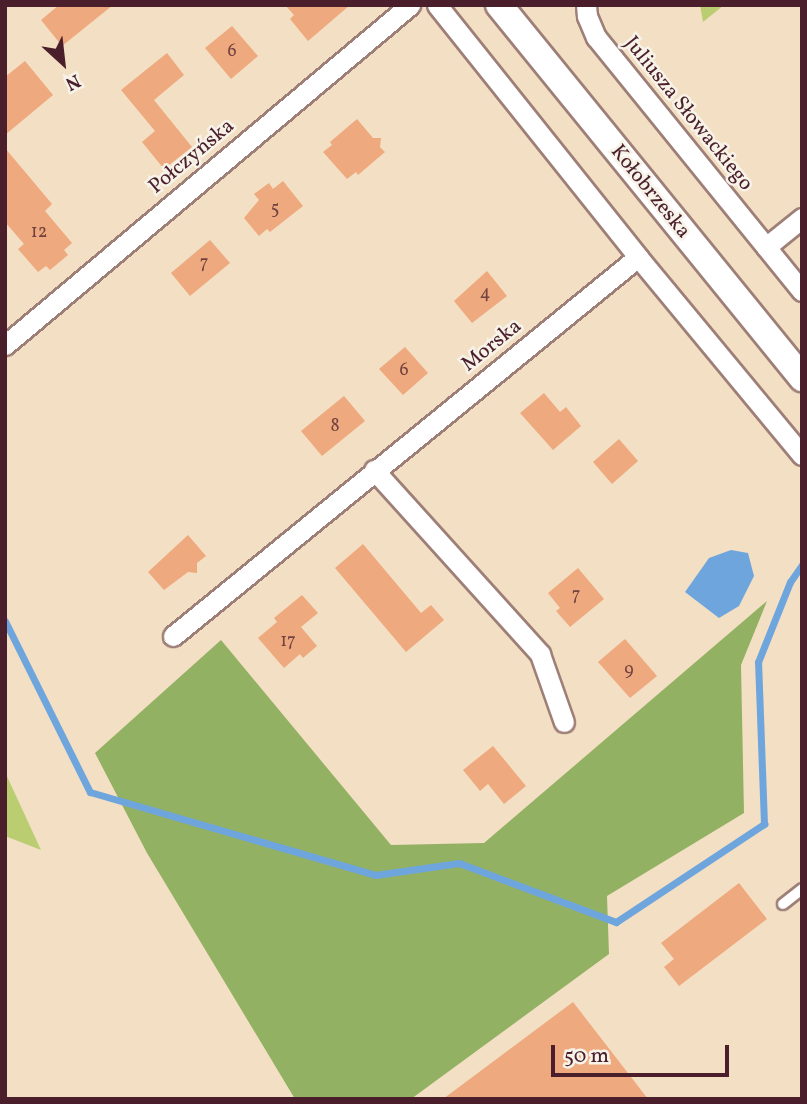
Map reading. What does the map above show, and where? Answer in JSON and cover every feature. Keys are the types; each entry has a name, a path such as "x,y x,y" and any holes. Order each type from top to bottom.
{"main road":[{"name":"Kołobrzeska","path":"499,5 802,378"}],"street":[{"name":"Połczyńska","path":"5,345 410,5"},
{"path":"436,5 638,257 802,454"},
{"name":"Juliusza Słowackiego","path":"586,5 587,16 596,37 802,291"},
{"path":"766,247 802,218"},
{"name":"Morska","path":"173,636 638,257"},
{"path":"374,470 540,654 564,722"}],"lane":[{"path":"783,904 802,889"}],"green space":[{"path":"700,5 724,5 703,22"},
{"path":"767,601 741,665 744,813 607,896 609,954 411,1099 295,1099 147,853 95,753 221,640 391,845 484,843"},
{"path":"5,772 41,850 5,836"}],"water":[{"path":"731,550 748,553 754,576 739,606 719,618 685,592 709,558"}],"building":[{"path":"59,5 113,5 62,46 41,20"},
{"path":"285,5 350,5 308,41 290,19 294,15"},
{"path":"232,26 258,56 231,79 205,48"},
{"path":"167,53 184,75 154,100 192,147 164,169 142,142 155,131 121,90"},
{"path":"25,61 53,95 5,135 5,77"},
{"path":"357,119 373,138 381,138 380,147 385,152 358,175 356,172 347,179 323,152 332,145 330,142"},
{"path":"5,148 52,204 45,211 72,243 64,250 68,255 50,270 46,266 38,272 18,249 24,244 5,222"},
{"path":"283,181 303,206 270,232 267,229 259,236 244,218 259,200 254,194 269,183 273,189"},
{"path":"210,240 230,263 190,296 171,273"},
{"path":"487,271 507,296 472,323 454,301"},
{"path":"405,347 428,373 403,395 379,369"},
{"path":"544,393 560,412 566,407 581,426 553,450 520,413"},
{"path":"344,396 365,421 322,456 301,431"},
{"path":"619,439 638,461 612,484 593,462"},
{"path":"188,535 206,556 197,563 197,573 188,572 164,590 148,572"},
{"path":"363,544 421,613 431,605 444,620 406,652 335,568"},
{"path":"578,568 604,599 570,627 556,611 560,608 548,593"},
{"path":"302,595 318,613 301,627 317,646 303,658 300,654 284,668 258,638 277,622 274,618"},
{"path":"625,639 657,676 630,698 598,662"},
{"path":"493,746 526,786 504,804 488,784 480,791 463,770"},
{"path":"739,883 767,919 679,986 664,967 674,959 661,943"},
{"path":"573,1002 648,1099 443,1099"}],"waterway":[{"path":"5,621 90,792 375,875 459,863 616,922 764,824 758,662 790,582 802,565"}]}
